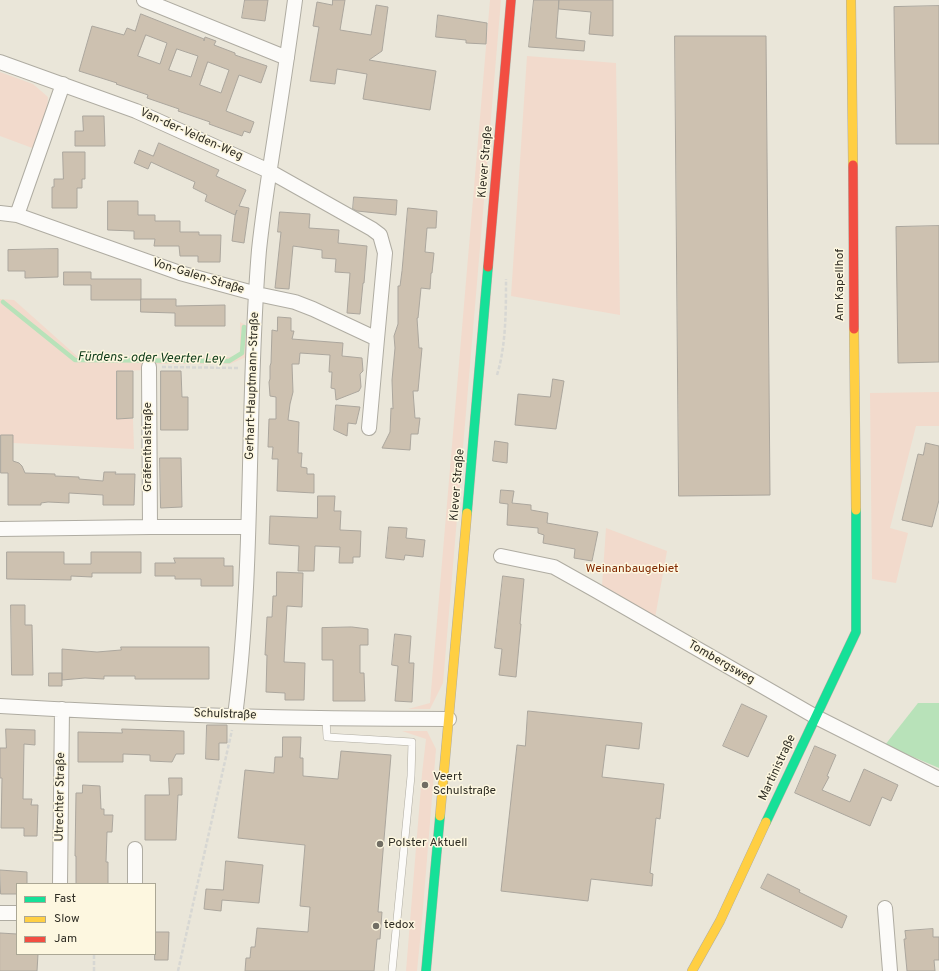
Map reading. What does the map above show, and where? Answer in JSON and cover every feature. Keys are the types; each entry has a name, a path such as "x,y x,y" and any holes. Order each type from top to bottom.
{"street":[{"path":"144,0 287,58"},
{"name":"Gerhart-Hauptmann-Straße","path":"235,716 241,668 259,249 269,171 295,0"},
{"name":"Klever Straße","path":"426,971 511,0"},
{"name":"Am Kapellhof","path":"851,0 857,569"},
{"name":"Van-der-Velden-Weg","path":"0,62 136,111 269,171 372,229 380,235 385,254 377,339"},
{"path":"17,215 63,84"},
{"name":"Von-Galen-Straße","path":"0,213 17,215 180,273 256,294 295,302 313,308 377,339"},
{"path":"369,428 377,339"},
{"name":"Gräfenthalstraße","path":"149,367 150,527"},
{"path":"0,529 248,527"},
{"name":"Tombergsweg","path":"501,556 554,567 816,717 939,779"},
{"name":"Martinistraße","path":"692,971 720,921 856,632 857,569"},
{"name":"Schulstraße","path":"0,706 62,710 326,719 449,719"},
{"name":"Utrechter Straße","path":"60,883 62,710"},
{"path":"135,849 135,883"},
{"path":"885,908 890,971"},
{"path":"0,913 16,912"}],"lane":[{"path":"326,719 327,737 412,742 411,776 392,971"}],"path":[{"path":"149,367 253,368"},
{"path":"178,971 235,716"},
{"path":"94,955 94,971"}],"green space":[{"path":"490,0 501,0 443,683 430,709 408,709 430,703"},
{"path":"527,56 616,63 620,315 511,296"},
{"path":"0,72 33,84 48,97 47,112 35,149 0,136"},
{"path":"0,299 14,300 79,358 230,357 240,353 240,322 247,326 246,357 230,364 146,364 146,370 116,371 116,419 133,419 134,449 13,443 13,435 0,435"},
{"path":"939,392 939,426 916,426 890,528 908,533 896,583 872,579 870,393"},
{"name":"Weinanbaugebiet","path":"606,528 667,551 655,618 602,586"},
{"path":"402,731 427,731 436,749 417,971 406,971 426,739"}],"shaded area":[{"path":"918,703 939,703 939,768 885,745"}],"building":[{"path":"245,0 268,0 265,21 242,18"},
{"path":"333,0 345,0 340,30 371,35 376,5 388,7 382,51 369,60 436,71 430,110 363,99 367,74 337,69 335,84 310,81 319,27 313,26 317,2 332,5"},
{"path":"534,0 559,0 556,38 585,41 584,51 529,47"},
{"path":"559,0 613,0 613,36 589,34 591,12 559,9"},
{"path":"939,6 939,144 896,144 894,7"},
{"path":"141,14 204,39 204,41 205,37 216,41 214,45 235,53 235,55 267,66 261,83 239,75 226,111 254,122 250,133 244,131 242,136 209,124 210,122 178,111 179,109 147,98 148,95 79,71 92,26 124,35 127,28 135,31","holes":["146,35 167,43 160,64 138,56","177,49 198,56 191,77 169,70","208,62 229,70 221,93 200,85"]},
{"path":"438,15 487,23 486,44 466,43 466,40 436,37"},
{"path":"675,36 766,36 770,495 679,496"},
{"path":"83,116 104,116 105,146 75,146 75,131 83,131"},
{"path":"159,143 219,170 216,176 246,190 239,206 249,208 244,243 232,241 237,210 235,215 205,201 207,195 193,188 195,182 151,162 148,169 134,163 139,150 153,156"},
{"path":"63,152 85,152 85,179 82,179 82,188 77,188 77,208 52,208 52,187 54,187 54,179 63,179"},
{"path":"354,197 397,200 396,215 357,211 353,209"},
{"path":"108,201 138,201 138,215 155,215 155,221 180,221 180,232 199,232 199,235 221,235 220,262 198,262 198,256 180,256 179,246 154,246 155,239 134,239 134,231 108,230"},
{"path":"408,208 437,211 436,228 427,228 425,252 434,253 430,289 421,288 417,318 419,348 422,348 418,391 413,391 415,418 420,418 418,434 411,434 410,450 382,448 390,432 391,408 393,409 392,380 395,348 394,336 398,324 398,286 400,286 402,271"},
{"path":"280,212 310,214 309,228 339,230 338,243 367,246 360,314 347,313 350,273 335,272 336,259 322,258 322,250 293,246 289,289 275,288 281,232 278,232"},
{"path":"939,226 939,362 898,363 896,227"},
{"path":"58,249 58,277 25,278 25,271 8,271 8,250"},
{"path":"64,272 91,272 91,279 141,279 141,300 91,300 91,285 64,285"},
{"path":"141,299 176,299 176,306 225,305 225,326 175,326 175,313 141,312"},
{"path":"278,317 291,318 291,331 294,331 292,339 343,343 342,356 362,358 363,371 360,374 361,387 359,391 336,400 335,389 331,388 332,372 329,372 330,355 300,353 299,364 292,364 293,392 288,420 299,422 298,453 302,453 301,467 307,468 307,474 314,474 314,493 277,491 278,459 272,459 273,447 268,447 269,419 276,419 276,397 270,396 269,382 272,330 277,331"},
{"path":"117,371 133,371 133,418 117,419"},
{"path":"161,371 181,371 182,397 188,397 188,430 161,430"},
{"path":"553,379 564,381 556,429 515,425 518,394 550,397"},
{"path":"336,405 360,407 356,424 348,423 347,436 334,430"},
{"path":"1,435 13,435 13,461 22,466 25,473 55,474 55,476 79,477 79,479 103,481 104,472 116,472 115,474 135,474 134,505 103,505 103,495 69,493 69,503 48,502 41,503 41,505 8,505 8,473 1,473"},
{"path":"495,441 508,443 507,463 493,461"},
{"path":"926,443 939,446 939,500 932,527 902,520 918,454 923,455"},
{"path":"160,458 181,458 182,507 161,508"},
{"path":"501,490 514,491 512,503 531,505 531,510 548,513 547,523 598,532 592,561 574,558 575,549 543,543 544,535 538,533 538,528 507,525 508,504 500,503"},
{"path":"318,496 335,496 334,511 341,511 340,530 361,531 360,557 353,557 353,563 339,563 340,547 315,546 314,571 298,571 299,546 269,544 270,516 317,518"},
{"path":"389,527 407,528 406,538 425,540 423,557 405,555 404,560 386,558"},
{"path":"7,552 64,552 64,564 91,564 91,552 141,552 141,573 92,573 92,577 71,576 71,580 7,579"},
{"path":"174,558 224,558 224,566 233,566 233,586 201,586 201,579 175,579 175,576 155,576 155,563 175,563"},
{"path":"277,572 303,573 302,607 287,606 284,662 305,663 304,700 285,700 285,693 266,692 267,655 265,655 267,617 272,617 273,596 276,596"},
{"path":"503,576 524,579 516,677 499,675 502,649 495,648"},
{"path":"11,605 25,605 25,625 32,625 33,675 12,675"},
{"path":"352,627 368,629 368,645 360,645 360,673 364,673 365,701 333,701 333,660 322,660 322,628"},
{"path":"395,634 411,636 409,663 414,663 412,702 395,701 398,666 392,665"},
{"path":"121,647 209,647 209,679 135,679 135,676 104,676 104,679 85,678 62,680 62,649 97,652 121,650"},
{"path":"49,673 62,673 62,686 49,686"},
{"path":"742,704 767,716 748,757 723,746"},
{"path":"528,711 642,723 639,749 606,745 602,777 664,784 660,819 656,818 650,873 653,874 652,886 591,879 588,901 501,891 517,745 525,746"},
{"path":"207,725 227,725 227,743 219,743 219,760 206,759"},
{"path":"6,729 35,730 35,745 24,744 23,799 32,799 31,805 38,805 37,836 24,836 24,828 1,828 2,778 0,778 0,748 6,748"},
{"path":"122,729 184,731 184,754 176,754 172,762 150,761 150,755 123,754 123,762 78,762 78,732 122,733"},
{"path":"283,737 301,737 300,758 303,758 303,776 338,779 341,751 391,755 378,912 382,912 380,939 377,939 374,971 245,971 246,958 250,958 251,947 255,947 257,928 308,932 310,907 300,906 305,845 238,838 245,770 274,773 275,757 282,757"},
{"path":"815,746 836,755 827,776 829,777 822,790 850,802 864,769 898,785 891,801 882,797 870,826 795,793"},
{"path":"169,778 182,778 182,795 178,795 176,840 145,840 145,795 169,795"},
{"path":"83,785 100,786 101,809 104,809 104,815 113,815 112,832 107,832 106,862 108,862 108,883 76,883 76,793 82,793"},
{"path":"226,861 263,865 259,903 222,900 221,911 204,909 206,889 223,890"},
{"path":"0,870 27,872 27,883 16,883 16,894 1,894"},
{"path":"768,874 800,890 799,892 847,916 842,928 761,888"},
{"path":"933,929 933,937 939,937 939,960 934,960 935,971 907,971 904,939 906,939 905,931"},
{"path":"156,932 169,932 168,960 155,960"},
{"path":"0,933 16,934 16,955 38,955 37,971 0,971"}],"waterway":[{"name":"Fürdens- oder Veerter Ley","path":"3,302 75,360 229,361 242,353 244,327"}],"traffic: fast":[{"path":"467,513 488,267"},
{"path":"766,822 856,632 856,510"},
{"path":"426,971 440,816"}],"traffic: slow":[{"path":"851,0 853,165"},
{"path":"854,329 856,510"},
{"path":"440,816 467,513"},
{"path":"692,971 720,921 766,822"}],"traffic: jam":[{"path":"488,267 511,0"},
{"path":"853,165 854,329"}],"place":[{"name":"Veert Schulstraße","path":"425,785"},
{"name":"Polster Aktuell","path":"380,844"},
{"name":"tedox","path":"376,926"}]}
